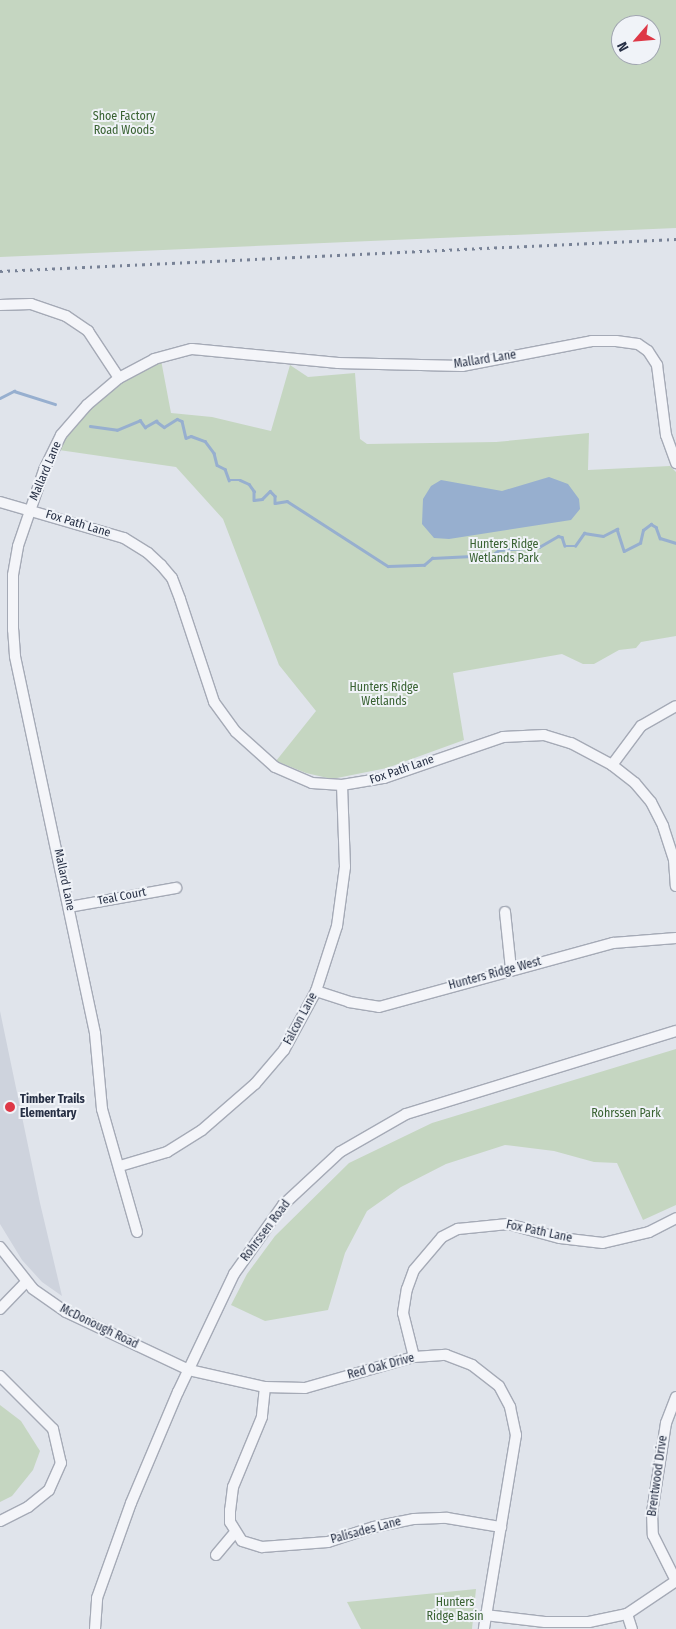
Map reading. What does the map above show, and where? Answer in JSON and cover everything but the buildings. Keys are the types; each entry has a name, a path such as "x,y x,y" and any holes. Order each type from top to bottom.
{"street":[{"path":"0,305 32,304 66,316 88,331 119,378"},
{"name":"Mallard Lane","path":"138,1232 102,1109 95,1033 13,639 13,575 30,510 61,435 86,405 119,378 154,359 192,349 338,363 462,366 592,341 638,344 648,351 657,365 666,435 676,463"},
{"name":"Fox Path Lane","path":"0,502 124,538 148,553 172,578 214,702 236,732 275,767 312,782 342,786 384,778 476,744 526,734 571,743 612,765 635,783 651,802 664,826 674,860 676,886"},
{"path":"612,765 641,726 676,706"},
{"name":"Falcon Lane","path":"120,1166 167,1152 202,1130 247,1091 284,1050 316,991 337,926 345,867 342,786"},
{"name":"Teal Court","path":"69,908 176,888"},
{"path":"504,912 511,969"},
{"name":"Hunters Ridge West","path":"316,991 349,1002 379,1007 511,969 613,944 676,938"},
{"name":"Rohrssen Road","path":"95,1629 97,1598 130,1503 234,1274 283,1205 340,1152 406,1114 676,1030"},
{"name":"Fox Path Lane","path":"414,1357 403,1313 407,1289 414,1270 442,1237 458,1229 508,1224 560,1238 603,1243 649,1232 676,1218"},
{"name":"McDonough Road","path":"0,1247 26,1282 66,1312 189,1370"},
{"path":"0,1310 26,1282"},
{"name":"Red Oak Drive","path":"189,1370 265,1387 305,1388 414,1357 446,1355 472,1365 499,1386 510,1407 516,1436 484,1629"},
{"path":"0,1376 54,1429 61,1463 49,1490 28,1507 0,1521"},
{"path":"216,1555 235,1532 230,1522 233,1487 262,1417 265,1387"},
{"name":"Brentwood Drive","path":"676,1397 666,1423 652,1512 653,1535 676,1581"},
{"name":"Palisades Lane","path":"235,1532 242,1541 262,1547 328,1542 374,1527 414,1518 446,1518 502,1527"},
{"path":"485,1615 554,1622 590,1622 627,1614 676,1581"},
{"path":"627,1614 632,1629"}],"shaded area":[{"name":"Timber Trails Elementary","path":"0,1011 40,1203 62,1296 42,1282 22,1260 0,1224"}],"green space":[{"name":"Shoe Factory Road Woods","path":"0,0 676,0 676,228 0,257"},
{"path":"161,360 171,413 212,417 271,431 290,365 308,377 355,373 360,439 367,444 496,442 589,433 588,470 670,466 676,472 676,636 641,642 636,648 619,650 594,664 583,664 562,654 453,673 464,740 387,768 332,779 306,773 276,761 316,711 279,665 223,519 176,467 59,450 64,438 93,406 121,383"},
{"name":"Rohrssen Park","path":"676,1049 676,1205 643,1220 617,1163 594,1162 554,1151 505,1145 446,1164 401,1187 367,1211 345,1253 328,1310 265,1321 231,1305 247,1274 275,1236 349,1163 432,1123"},
{"path":"0,1405 21,1421 40,1451 33,1470 12,1496 0,1502"},
{"name":"Hunters Ridge Basin","path":"476,1589 472,1629 361,1629 347,1602"}],"water":[{"path":"549,477 568,484 579,499 580,509 571,520 449,539 434,538 422,524 423,499 431,486 441,480 502,491"}],"waterway":[{"path":"0,398 14,391 55,404"},
{"path":"90,426 117,430 140,420 145,427 156,421 164,427 177,419 182,421 186,438 191,436 205,441 214,453 217,465 225,469 229,480 240,480 249,484 254,491 254,500 262,499 270,491 275,496 275,503 287,501 388,566 424,565 432,558 492,555 499,550 539,547 558,536 562,537 565,546 575,546 584,533 603,536 617,529 624,551 640,543 643,530 651,524 656,527 660,538 676,543"}],"railway":[{"path":"0,271 676,239"}],"place":[{"name":"Timber Trails Elementary","path":"10,1107"}],"park label":[{"name":"Hunters Ridge Wetlands Park","path":"504,552"},
{"name":"Hunters Ridge Wetlands","path":"384,695"}]}
